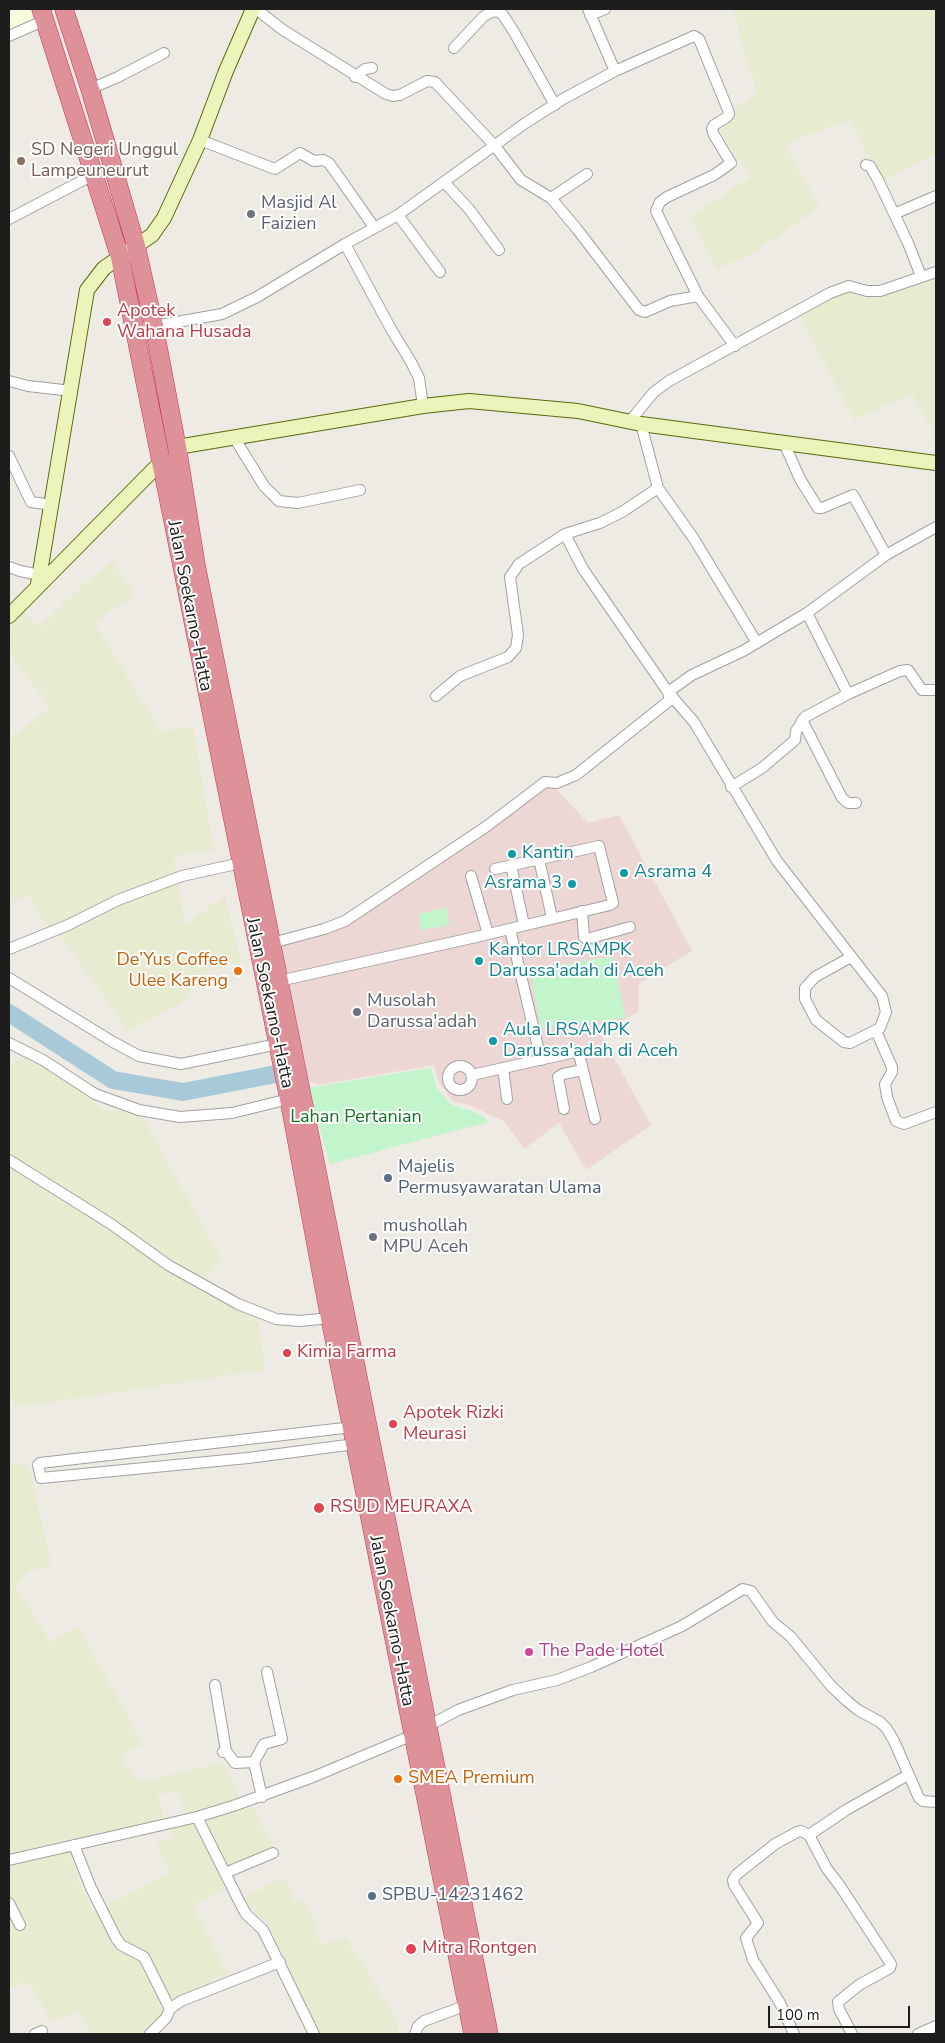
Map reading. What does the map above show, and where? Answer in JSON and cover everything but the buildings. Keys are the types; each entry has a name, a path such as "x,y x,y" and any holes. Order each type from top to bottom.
{"highway":[{"name":"Jalan Soekarno-Hatta","path":"64,9 90,89 136,246 154,326 177,447 196,601 241,863 420,1731 473,2034"},
{"name":"Jalan Soekarno-Hatta","path":"43,15 120,257 160,462 196,601 278,941 279,981 354,1436 489,2034"}],"main road":[{"path":"39,580 72,391 87,290 104,268 152,235 164,218 200,140 226,71 254,9"},
{"path":"177,447 235,439 423,406 469,401 578,411 635,422 936,462"},
{"path":"9,616 39,580 160,462"}],"street":[{"path":"254,9 355,77 386,94 393,96 407,93 427,81 434,82 494,145 521,180 551,198 639,310 645,312 670,301 698,296"},
{"path":"605,9 589,12 615,71"},
{"path":"454,48 483,17 491,12 498,12 503,15 514,32 555,105"},
{"path":"9,36 43,15"},
{"path":"154,326 222,314 257,297 398,214 494,145 563,99 615,71 684,39 696,36 728,110 729,114 727,117 714,125 712,129 731,161 730,164 714,175 660,202 656,209 698,296 735,346"},
{"path":"90,89 118,77 164,52"},
{"path":"355,77 365,70 372,68"},
{"path":"200,140 273,169 278,168 300,153 314,161 323,160 329,163 374,228"},
{"path":"866,165 870,166 878,180 908,243 921,276"},
{"path":"11,215 93,174"},
{"path":"551,198 587,174"},
{"path":"444,182 469,209 499,250"},
{"path":"894,214 936,196"},
{"path":"398,214 440,272"},
{"path":"345,244 390,329 419,378 423,406"},
{"path":"757,643 694,539 658,488 635,422 654,392 669,381 830,293 849,286 867,291 880,291 936,272"},
{"path":"9,381 28,386 72,391"},
{"path":"235,439 264,486 279,501 298,503 360,490"},
{"path":"784,442 800,479 818,508 853,495 886,555"},
{"path":"9,456 31,502 53,505"},
{"path":"436,696 460,676 508,657 516,648 518,635 510,577 518,564 565,534 600,523 622,512 658,488"},
{"path":"668,692 701,670 757,643 807,613 886,555 936,527"},
{"path":"565,534 583,570 668,692 694,722 770,850 882,996 886,1012 881,1026 876,1031 850,1043 844,1042 816,1020 805,999 805,988 815,976 851,958"},
{"path":"9,567 39,580"},
{"path":"807,613 848,694"},
{"path":"731,787 762,768 795,740 796,731 802,720 848,694 900,671 908,670 922,690 936,690"},
{"path":"278,941 324,929 345,921 487,826 545,782 557,783 576,775 670,700 668,692"},
{"path":"802,720 842,798 848,802 856,802"},
{"path":"279,981 610,906 613,903 599,846 495,869"},
{"path":"538,859 552,918"},
{"path":"9,949 68,925 118,900 173,879 241,863"},
{"path":"511,865 524,925"},
{"path":"471,876 488,934"},
{"path":"582,911 584,937 587,939 630,928"},
{"path":"510,928 541,1060"},
{"path":"9,978 139,1056 181,1064 278,1044"},
{"path":"876,1031 892,1067 892,1072 885,1084 887,1097 896,1121 904,1124 936,1112"},
{"path":"10,1045 43,1060 95,1094 139,1110 180,1117 232,1113 289,1100"},
{"path":"472,1075 575,1052 580,1058 595,1119"},
{"path":"503,1068 507,1099"},
{"path":"564,1109 558,1077 563,1074 583,1070"},
{"path":"9,1160 111,1224 168,1265 238,1304 276,1319 300,1321 333,1307"},
{"path":"354,1436 239,1459 41,1478 38,1465 40,1463 354,1436"},
{"path":"9,1860 198,1816 262,1797 420,1731 458,1710 513,1690 557,1680 591,1667 682,1626 743,1590 751,1591 773,1622 791,1636 831,1686 846,1701 880,1722 894,1741 920,1800 936,1802"},
{"path":"262,1797 254,1762 264,1744 279,1740 283,1736 267,1672"},
{"path":"215,1685 224,1752 235,1763 254,1762"},
{"path":"809,1835 846,1810 908,1775"},
{"path":"198,1816 246,1914 263,1930 314,2034"},
{"path":"794,2034 780,2004 753,1960 746,1938 758,1923 733,1883 736,1875 775,1844 801,1831 809,1835 827,1869 891,1964 890,1968 859,1985 838,2002 839,2009 852,2034"},
{"path":"74,1845 91,1888 116,1938 122,1945 144,1958 170,2009"},
{"path":"225,1873 273,1853"},
{"path":"9,1903 20,1925"},
{"path":"150,2034 166,2018 170,2009 181,2001 197,1993 280,1962"},
{"path":"416,2034 418,2026 424,2021 467,2005"},
{"path":"918,2034 936,2026"}],"shaded area":[{"path":"9,9 35,9 39,19 9,30"},
{"path":"936,9 936,154 882,181 849,120 786,144 819,207 756,251 717,269 691,216 750,177 714,122 757,94 733,10"},
{"path":"936,267 936,437 912,393 854,420 797,309 851,283 873,290"},
{"path":"114,560 134,595 94,622 160,731 193,727 214,850 174,856 185,925 225,896 241,962 203,973 182,1002 128,1031 63,939 45,923 29,895 9,904 9,737 50,708 9,651 9,628 23,611 39,627 89,580"},
{"path":"545,777 588,823 619,815 692,951 639,983 638,1012 601,1034 651,1125 586,1170 559,1123 524,1149 505,1122 469,1105 453,1102 439,1083 434,1065 318,1085 308,1080 281,940 340,922"},
{"path":"30,1052 105,1110 138,1110 222,1260 202,1281 257,1310 265,1370 19,1407 9,1397 9,1066"},
{"path":"9,1463 29,1466 51,1565 29,1572 15,1587 50,1641 79,1628 143,1744 120,1756 138,1783 223,1762 245,1809 254,1806 274,1849 219,1871 224,1891 193,1906 227,1974 174,2000 157,2023 145,2034 90,2034 79,2010 52,2021 27,1981 9,1991","holes":["177,1789 190,1823 170,1827 174,1836 157,1844 169,1872 93,1912 80,1883 66,1841 164,1819 157,1796"]},
{"path":"285,1877 294,1902 305,1900 322,1944 347,1938 396,2020 399,2034 317,2034 268,1923 242,1899"}],"green space":[{"path":"447,907 449,925 421,930 419,914"},
{"path":"612,957 626,1018 541,1028 530,969"},
{"name":"Lahan Pertanian","path":"431,1068 437,1088 452,1105 472,1111 484,1117 488,1122 330,1164 308,1088"}],"waterway":[{"path":"9,1013 113,1080 183,1092 281,1073"}],"place":[{"name":"SD Negeri Unggul Lampeuneurut","path":"21,161"},
{"name":"Masjid Al Faizien","path":"251,214"},
{"name":"Apotek Wahana Husada","path":"107,322"},
{"name":"Kantin","path":"512,854"},
{"name":"Asrama 4","path":"624,873"},
{"name":"Asrama 3","path":"572,884"},
{"name":"Kantor LRSAMPK Darussa'adah di Aceh","path":"479,961"},
{"name":"De’Yus Coffee Ulee Kareng","path":"238,971"},
{"name":"Musolah Darussa'adah","path":"357,1012"},
{"name":"Aula LRSAMPK Darussa'adah di Aceh","path":"493,1041"},
{"name":"Majelis Permusyawaratan Ulama","path":"388,1178"},
{"name":"mushollah MPU Aceh","path":"373,1237"},
{"name":"Kimia Farma","path":"287,1353"},
{"name":"Apotek Rizki Meurasi","path":"393,1424"},
{"name":"RSUD MEURAXA","path":"319,1508"},
{"name":"The Pade Hotel","path":"529,1652"},
{"name":"SMEA Premium","path":"398,1779"},
{"name":"SPBU-14231462","path":"372,1896"},
{"name":"Mitra Rontgen","path":"411,1949"}]}
